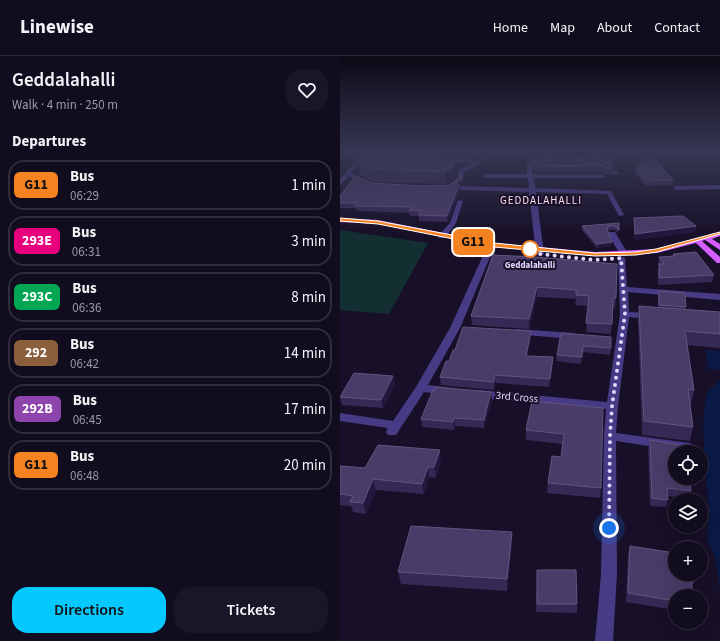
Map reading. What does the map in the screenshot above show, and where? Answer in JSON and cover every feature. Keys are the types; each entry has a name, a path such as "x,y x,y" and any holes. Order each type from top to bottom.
{"main road":[{"path":"340,220 378,222 492,247"},
{"path":"340,224 374,226 492,247 595,260 622,256 668,254 708,241 720,234"},
{"path":"708,241 720,248"},
{"path":"708,241 720,261"}],"street":[{"path":"361,179 373,184"},
{"path":"442,188 448,188 460,179"},
{"path":"531,179 540,252"},
{"path":"676,188 720,187"},
{"path":"461,188 609,192 621,214"},
{"path":"442,236 453,223 460,201"},
{"path":"604,641 609,574 610,436 617,339 625,314 621,245 612,234"},
{"path":"340,417 394,428 459,329 492,247"},
{"path":"623,289 720,297"},
{"path":"625,314 657,316"},
{"path":"510,332 581,336"},
{"name":"3rd Cross","path":"421,388 612,406"},
{"path":"610,436 670,445"}],"green space":[{"path":"340,230 428,243 389,314 340,310"}],"water":[{"path":"706,350 720,351 720,370 708,369"},
{"path":"720,381 720,591 707,485 708,445 704,445 703,425 705,403 710,389"}],"building":[{"path":"353,179 363,179 372,183 423,186 451,185 459,179 461,179 456,182 459,185 447,216 419,215 421,211 409,210 412,207 355,206 357,203 340,203 340,196"},
{"path":"646,179 673,180 647,181"},
{"path":"683,216 696,226 635,234 634,218"},
{"path":"619,223 619,230 615,226 609,226 607,229 612,242 597,244 582,226"},
{"path":"696,252 714,275 659,278 659,264 664,264 659,257"},
{"path":"493,255 617,264 616,298 613,298 612,324 586,323 589,296 576,295 576,290 537,287 529,319 471,316"},
{"path":"659,291 685,293 686,307 659,305"},
{"path":"639,306 720,312 720,334 685,331 694,390 688,389 693,427 644,421"},
{"path":"463,327 531,331 526,356 553,357 550,379 495,375 494,382 440,377 446,361 449,361 453,350 455,350"},
{"path":"561,333 611,337 611,348 583,346 582,357 557,355"},
{"path":"354,373 393,376 381,400 340,397"},
{"path":"436,387 491,392 484,420 454,418 453,422 421,419 433,390 435,390"},
{"path":"532,401 603,408 601,488 548,483 552,456 561,457 564,434 526,430"},
{"path":"650,440 680,445 668,445 668,485 691,485 691,491 667,488 668,500 652,498"},
{"path":"378,445 440,450 434,467 428,467 422,484 373,479 363,503 350,502 353,496 340,494 340,466 365,468"},
{"path":"411,526 512,532 507,579 398,572"},
{"path":"630,546 668,552 668,581 692,581 692,589 668,589 668,600 628,593"},
{"path":"537,570 576,570 577,604 537,604"}],"waterway":[{"path":"712,518 711,539 720,559"}],"bus line":[{"name":"G11","path":"340,220 378,222 455,239 494,245 595,254 636,254 720,234"}],"place":[{"name":"Geddalahalli","path":"530,249"}],"district":[{"name":"GEDDALAHALLI","path":"541,200"}],"route":[{"path":"530,249 540,250 540,254 595,260 621,258 625,314 612,406 610,436 609,528"}]}
